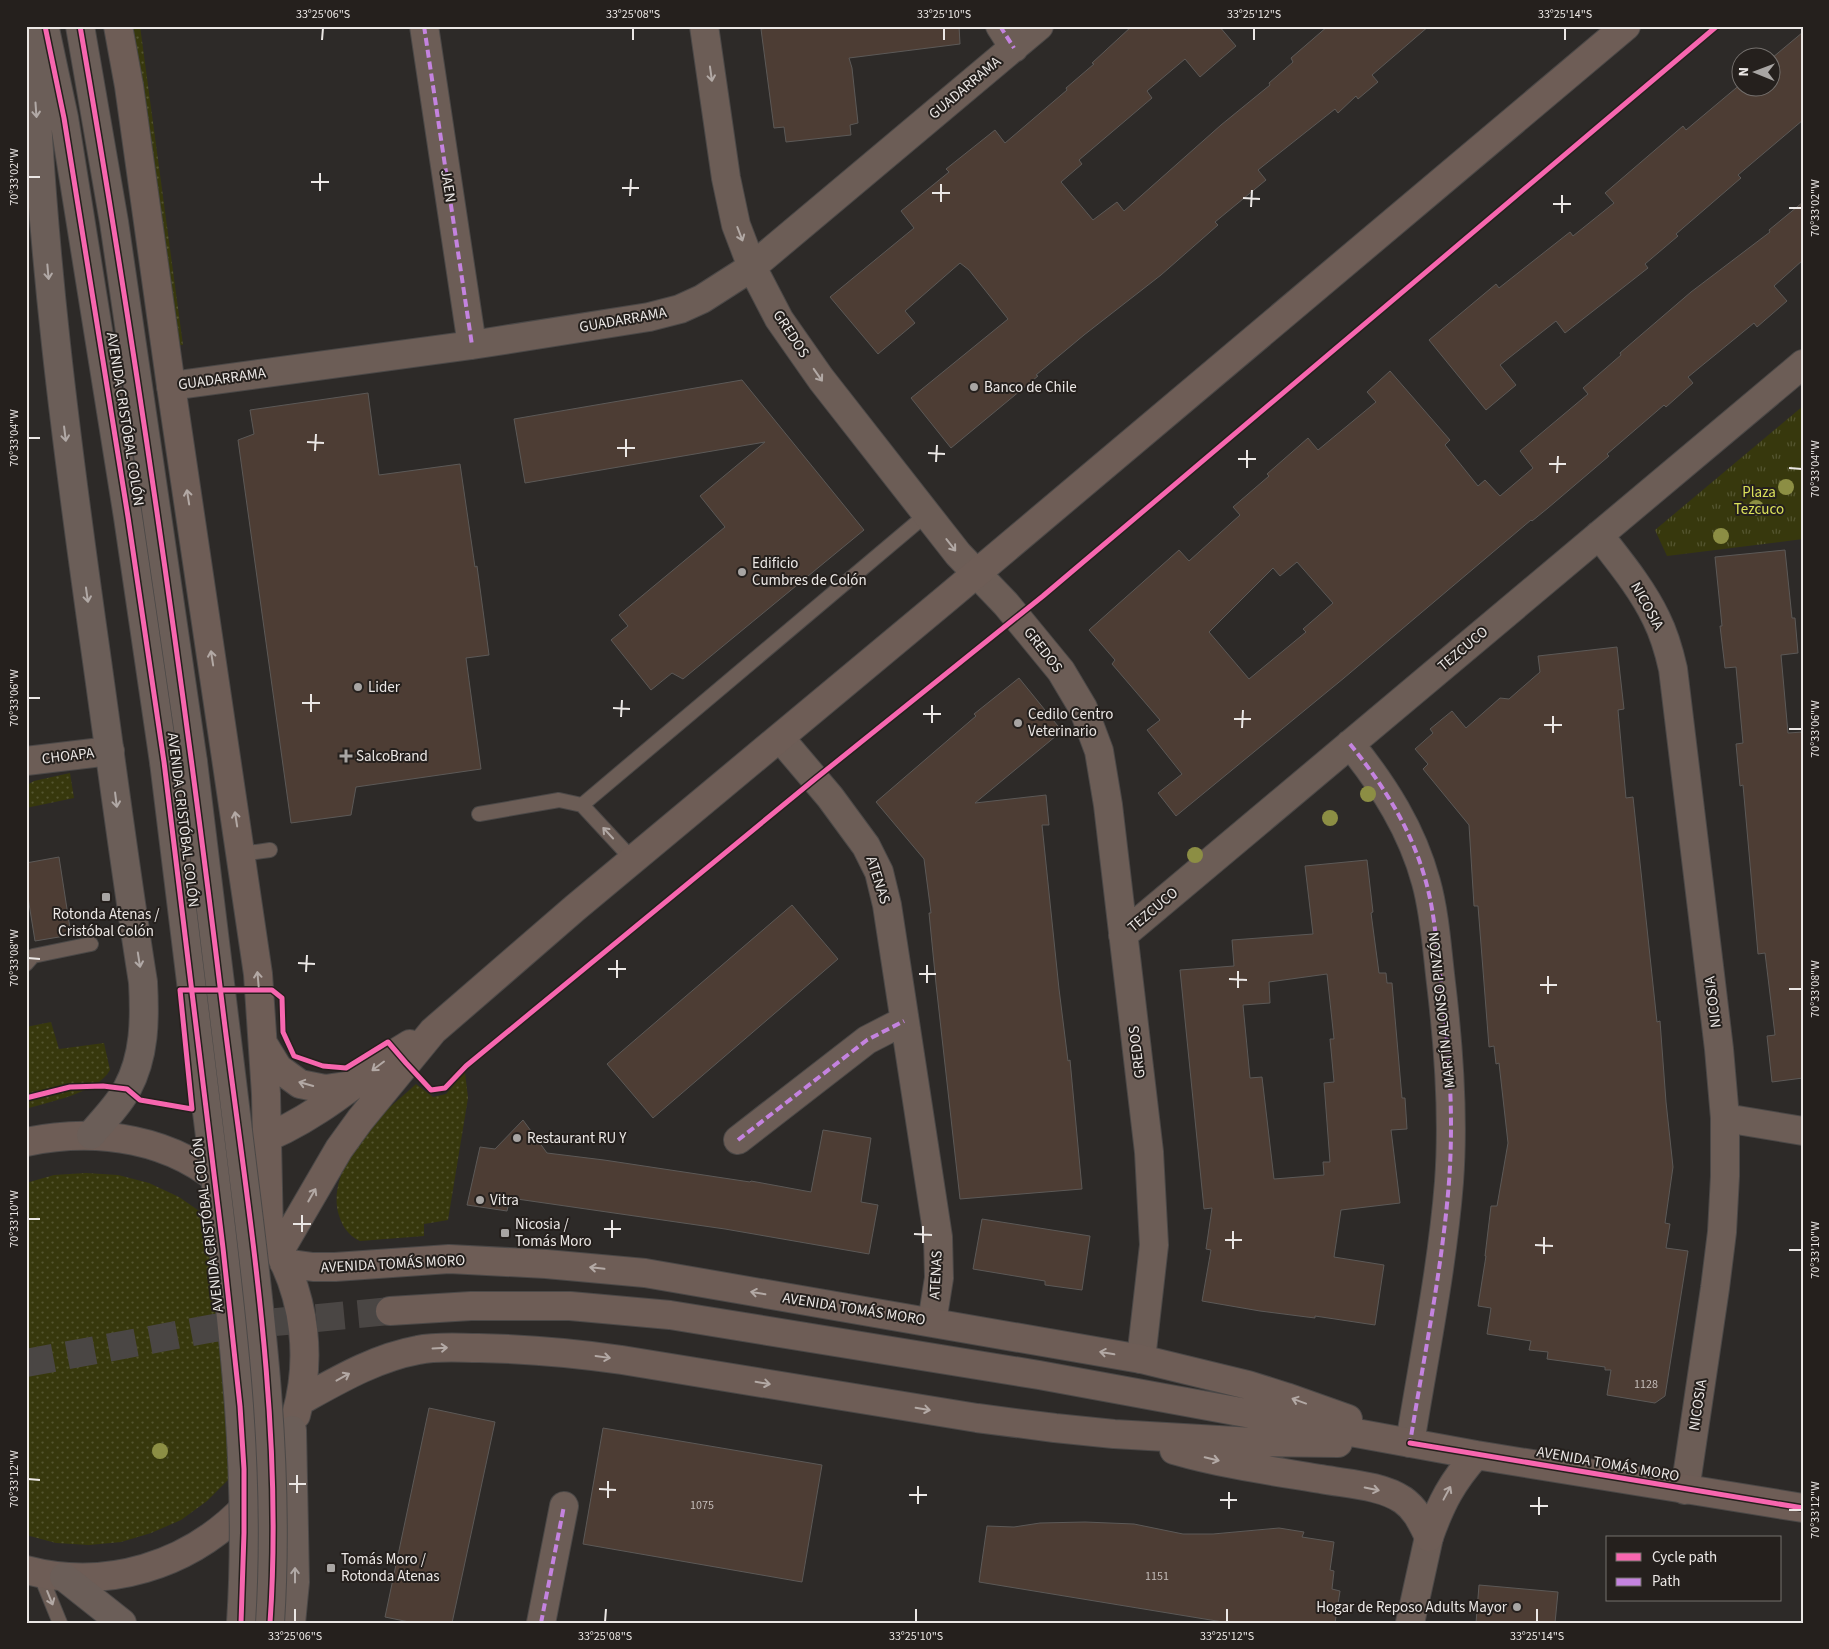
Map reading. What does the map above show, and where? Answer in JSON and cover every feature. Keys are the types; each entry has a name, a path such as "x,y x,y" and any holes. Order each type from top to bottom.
{"main road":[{"path":"33,26 36,116 57,365 69,469 143,982 144,1012 141,1050 135,1071 121,1098 91,1135"},
{"name":"AVENIDA CRISTÓBAL COLÓN","path":"45,26 65,128 126,507 164,762 224,1248 239,1396 244,1469 241,1623"},
{"name":"AVENIDA CRISTÓBAL COLÓN","path":"80,26 114,222 193,762 253,1248 269,1405 273,1533 270,1623"},
{"path":"118,26 129,86 171,386 258,974 277,1250"},
{"path":"277,1250 344,1142 433,1031 633,860 977,574 1626,26"},
{"path":"185,1160 234,1150 288,1129 312,1114 397,1052 433,1031"},
{"path":"264,1046 278,1068 300,1084 325,1089 353,1084"},
{"path":"26,1142 46,1138 91,1135 139,1142 163,1149 207,1172 244,1204 277,1250 294,1289 301,1317 304,1345 304,1373 300,1401 292,1430 280,1457 265,1482 248,1505 226,1525 203,1543 177,1557 141,1570 122,1575 93,1578 43,1574"},
{"name":"AVENIDA TOMÁS MORO","path":"277,1250 313,1267 449,1259 596,1267 645,1273 1141,1359 1248,1385 1286,1397 1410,1443"},
{"name":"AVENIDA TOMÁS MORO","path":"390,1311 471,1306 570,1306 670,1315 1039,1376 1476,1455 1803,1508"},
{"name":"AVENIDA TOMÁS MORO","path":"300,1401 354,1370 393,1356 420,1349 450,1347 515,1349 568,1352 978,1418 1114,1434 1253,1442 1410,1443"},
{"path":"291,1623 295,1582 292,1430"},
{"path":"1114,1434 1240,1466 1358,1486 1394,1495 1411,1506 1429,1536"},
{"path":"1429,1536 1438,1510 1452,1485 1476,1455"},
{"path":"43,1574 122,1623"}],"street":[{"name":"JAEN","path":"424,26 472,345"},
{"name":"GREDOS","path":"704,26 726,178 736,225 752,267 779,319 821,379 958,554 1006,604 1061,671 1083,708 1099,751 1108,805 1149,1152 1154,1245 1141,1359"},
{"name":"GUADARRAMA","path":"171,386 472,345 649,317 680,309 702,299 752,267 1007,37 1040,26"},
{"name":"TEZCUCO","path":"1123,935 1803,364"},
{"name":"NICOSIA","path":"1599,535 1645,597 1657,619 1666,642 1673,669 1719,1049 1725,1118 1725,1176 1722,1232 1716,1288 1685,1490"},
{"name":"ATENAS","path":"780,738 830,797 866,846 878,872 887,905 938,1237 939,1278 932,1322"},
{"name":"MARTÍN ALONSO PINZÓN","path":"1350,744 1383,788 1401,818 1416,850 1426,883 1432,917 1447,1028 1451,1085 1451,1139 1446,1222 1437,1289 1410,1443"},
{"name":"CHOAPA","path":"26,761 110,751"},
{"path":"738,1140 867,1040 904,1020"},
{"path":"1725,1118 1803,1131"},
{"path":"541,1623 564,1506"},
{"path":"1410,1623 1429,1536"}],"lane":[{"path":"582,805 927,514"},
{"path":"479,814 559,800 582,805 633,860"},
{"path":"241,854 270,850"},
{"path":"26,964 34,956 91,944"},
{"path":"43,1574 60,1623"}],"green space":[{"path":"131,26 140,26 183,345 174,345"},
{"name":"Plaza Tezcuco","path":"1803,406 1803,539 1667,556 1655,530"},
{"path":"70,773 74,798 26,808 27,785 34,781"},
{"path":"51,1022 59,1049 104,1043 110,1070 95,1085 72,1095 26,1109 26,1027"},
{"path":"465,1072 468,1098 448,1220 424,1224 424,1236 360,1241 356,1239 349,1233 341,1221 338,1212 337,1190 349,1156 362,1136 374,1122 416,1084 433,1097 446,1094"},
{"path":"86,1173 118,1175 149,1183 179,1197 205,1215 228,1238 247,1265 262,1421 248,1451 230,1478 207,1501 181,1520 151,1533 121,1542 89,1545 56,1543 26,1535 26,1183 54,1175"}],"building":[{"path":"785,26 959,26 960,44 849,58 852,68 858,123 850,125 851,135 786,142 784,127 774,128 761,29"},
{"path":"1132,26 1219,26 1236,46 1200,77 1185,59 1147,91 1152,98 1079,160 1082,164 1061,182 1093,220 1117,202 1124,211 1221,125 1270,85 1269,83 1293,62 1291,58 1328,26 1429,26 1372,75 1378,82 1358,99 1356,96 1338,113 1335,109 1258,170 1266,180 1215,222 1218,225 1161,275 1084,335 951,448 911,398 1008,319 969,270 960,263 905,311 915,323 878,354 830,297 914,228 901,211 949,172 946,169 995,130 1005,143 1067,90 1066,88 1094,64 1092,63"},
{"path":"1803,32 1803,120 1738,175 1741,178 1676,234 1678,236 1645,264 1648,268 1565,333 1556,321 1500,365 1516,385 1486,410 1429,340 1496,284 1499,288 1570,232 1573,236 1614,203 1605,193 1683,126 1686,130 1732,91 1732,98 1782,98 1782,50"},
{"path":"1803,202 1803,260 1774,286 1787,301 1757,327 1754,323 1688,377 1693,383 1607,454 1609,456 1176,816 1158,793 1182,774 1147,730 1160,720 1112,664 1115,660 1089,630 1179,550 1189,561 1240,515 1233,507 1269,476 1267,474 1308,438 1318,450 1376,402 1367,392 1390,371 1450,440 1445,445 1478,486 1485,480 1500,496 1533,468 1520,451 1588,394 1583,388 1621,355 1620,353 1691,292 1770,232 1769,230","holes":["1297,562 1333,603 1303,629 1306,632 1249,679 1209,632 1273,568 1280,576"]},
{"name":"Edificio Cumbres de Colón","path":"742,380 864,530 683,679 672,673 651,690 611,640 628,626 619,615 725,527 700,496 765,442 525,483 514,419"},
{"path":"368,393 379,475 460,464 489,655 466,658 481,769 356,787 351,815 291,823 238,440 254,434 250,410"},
{"path":"1785,550 1792,618 1795,618 1798,653 1781,655 1788,733 1803,732 1803,1078 1772,1082 1767,1036 1775,1035 1765,953 1758,954 1743,785 1740,786 1736,744 1743,743 1736,667 1725,668 1715,557"},
{"path":"1617,647 1624,709 1618,710 1626,798 1633,797 1657,1022 1660,1021 1673,1167 1665,1223 1670,1224 1666,1248 1688,1251 1665,1396 1655,1403 1607,1395 1611,1370 1605,1370 1605,1367 1547,1359 1548,1352 1529,1350 1531,1341 1487,1334 1491,1308 1478,1306 1491,1206 1497,1206 1508,1143 1499,1063 1496,1064 1494,1046 1489,1047 1478,906 1474,906 1469,825 1423,769 1428,764 1415,749 1433,733 1430,729 1452,711 1466,728 1500,698 1509,699 1540,672 1538,656"},
{"path":"1019,678 1062,731 975,803 1046,795 1049,825 1042,825 1059,989 1068,1061 1070,1060 1082,1189 960,1199 924,859 876,802 976,716 974,714"},
{"path":"59,857 71,935 35,941 26,885 26,863"},
{"path":"1367,860 1373,912 1371,913 1379,973 1386,973 1387,983 1392,983 1402,1098 1405,1098 1407,1129 1391,1130 1400,1203 1341,1210 1334,1257 1384,1265 1375,1325 1315,1316 1315,1318 1260,1311 1202,1301 1211,1250 1206,1249 1212,1208 1204,1209 1180,970 1234,966 1232,940 1313,934 1305,866","holes":["1327,974 1334,1039 1330,1039 1334,1082 1324,1083 1330,1162 1323,1162 1324,1175 1274,1179 1262,1077 1250,1078 1243,1005 1270,1003 1269,982"]},
{"path":"792,905 838,959 653,1118 607,1064"},
{"path":"523,1120 547,1153 751,1181 811,1192 823,1130 871,1138 861,1202 878,1205 869,1254 725,1229 510,1198 507,1211 467,1205 480,1147 495,1149"},
{"path":"982,1219 1090,1236 1082,1290 1045,1285 1045,1281 973,1269"},
{"path":"429,1408 495,1422 452,1623 414,1623 385,1617"},
{"path":"603,1428 822,1465 802,1582 583,1544"},
{"path":"1040,1523 1134,1524 1183,1534 1213,1534 1279,1528 1304,1532 1302,1537 1334,1542 1330,1570 1334,1571 1332,1589 1340,1591 1335,1623 1229,1623 979,1582 987,1526 1014,1527"},
{"name":"Hogar de Reposo Adults Mayor","path":"1479,1585 1558,1592 1555,1623 1476,1623"}],"tunnel":[{"path":"26,1363 214,1328 390,1311"}],"marked path":[{"path":"424,26 472,345"},
{"path":"1000,26 1014,48"},
{"path":"1350,744 1385,792 1405,827 1420,863 1434,919 1446,1033 1451,1107 1449,1182 1437,1280 1410,1443"},
{"path":"738,1140 867,1040 904,1021"},
{"path":"541,1623 564,1506"}],"cycle path":[{"path":"45,26 64,118 128,517 164,762 223,1248 240,1406 244,1469 241,1623"},
{"path":"80,26 121,274 176,646 262,1320 272,1472 273,1547 270,1623"},
{"path":"26,1098 70,1087 103,1086 127,1089 140,1100 192,1109 180,990 272,990 282,998 283,1032 294,1056 323,1066 346,1068 388,1042 431,1090 445,1088 466,1066 815,779 1043,596 1717,26"},
{"path":"1410,1443 1803,1508"}],"place":[{"name":"Banco de Chile","path":"974,387"},
{"name":"Edificio Cumbres de Colón","path":"742,572"},
{"name":"Lider","path":"358,687"},
{"name":"Cedilo Centro Veterinario","path":"1018,723"},
{"name":"SalcoBrand","path":"346,756"},
{"name":"Rotonda Atenas / Cristóbal Colón","path":"106,897"},
{"name":"Restaurant RU Y","path":"517,1138"},
{"name":"Vitra","path":"480,1200"},
{"name":"Nicosia / Tomás Moro","path":"505,1233"},
{"name":"Tomás Moro / Rotonda Atenas","path":"331,1568"},
{"name":"Hogar de Reposo Adults Mayor","path":"1517,1607"}]}
